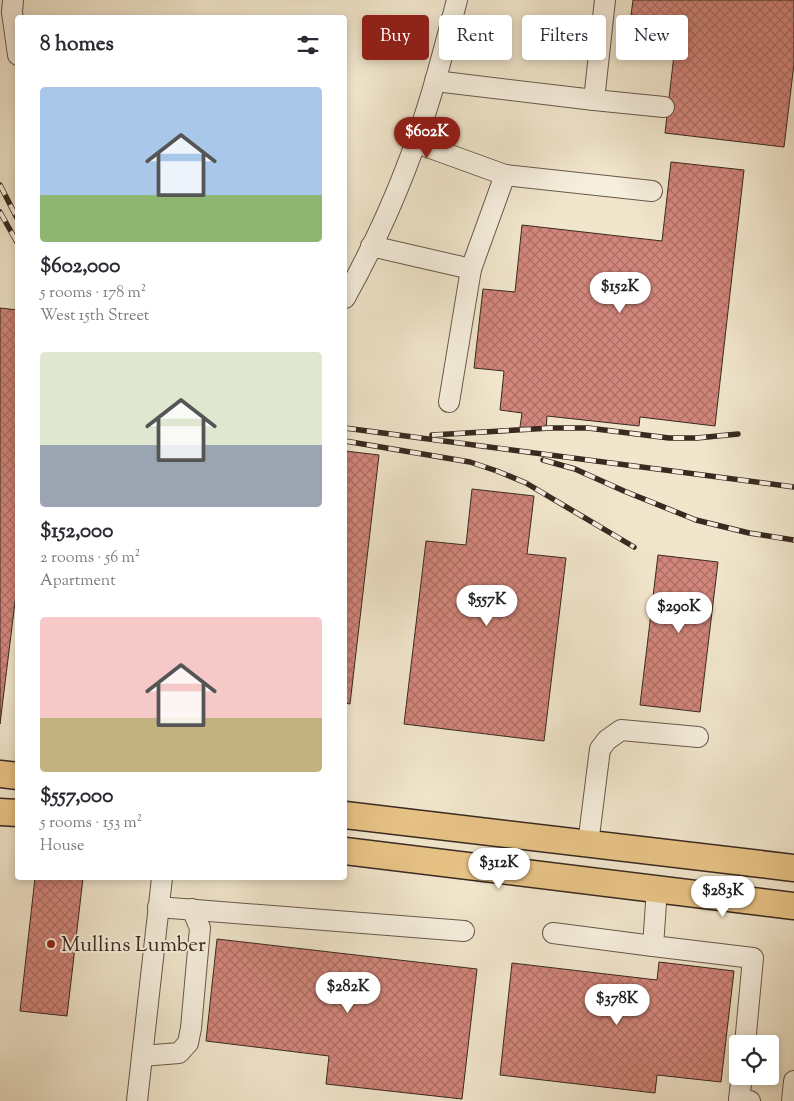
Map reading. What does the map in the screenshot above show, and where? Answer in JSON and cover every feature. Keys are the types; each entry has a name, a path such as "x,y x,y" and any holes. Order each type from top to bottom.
{"main road":[{"path":"0,774 15,776"},
{"path":"0,812 15,813"},
{"path":"347,815 794,868"},
{"path":"347,851 794,906"}],"street":[{"path":"13,0 12,12 15,34"},
{"path":"347,294 372,246 401,181 435,81 457,0"},
{"path":"594,100 605,0"},
{"path":"435,81 664,107"},
{"path":"414,142 505,175 652,191"},
{"path":"449,402 471,269 505,175"},
{"path":"372,246 471,269"},
{"path":"588,844 600,749 607,740 621,730 698,738"},
{"path":"137,1101 162,880"},
{"path":"652,946 657,889"},
{"path":"158,907 464,931"},
{"path":"142,1056 179,1053 188,1043 200,928 192,909"},
{"path":"553,933 753,958 746,1035"},
{"path":"792,1101 794,1081"},
{"path":"741,1085 739,1099 750,1101"}],"building":[{"path":"633,0 794,0 794,64 784,147 665,133 673,60 688,60 688,15 631,15"},
{"path":"671,162 744,170 715,426 640,417 639,426 547,416 546,430 520,427 522,413 500,410 504,371 474,368 483,289 515,292 522,225 662,241"},
{"path":"0,308 15,310 15,602 0,724"},
{"path":"347,451 379,455 350,704 347,703"},
{"path":"472,489 534,496 527,554 566,558 544,741 404,724 426,541 466,545"},
{"path":"658,555 718,562 700,712 640,705"},
{"name":"Mullins Lumber","path":"35,880 83,880 67,1016 20,1011"},
{"path":"217,939 477,969 462,1099 326,1084 329,1056 206,1041"},
{"path":"659,962 734,971 721,1082 657,1075 655,1093 500,1075 512,963 657,980"}],"railway":[{"path":"0,185 15,214"},
{"path":"0,212 15,239"},
{"path":"347,428 794,487"},
{"path":"432,435 551,428 588,428 669,438 697,438 738,434"},
{"path":"347,441 470,462 497,471 526,483 634,547"},
{"path":"543,460 575,469 696,520 749,533 794,540"}],"place":[{"name":"Mullins Lumber","path":"51,944"}]}
